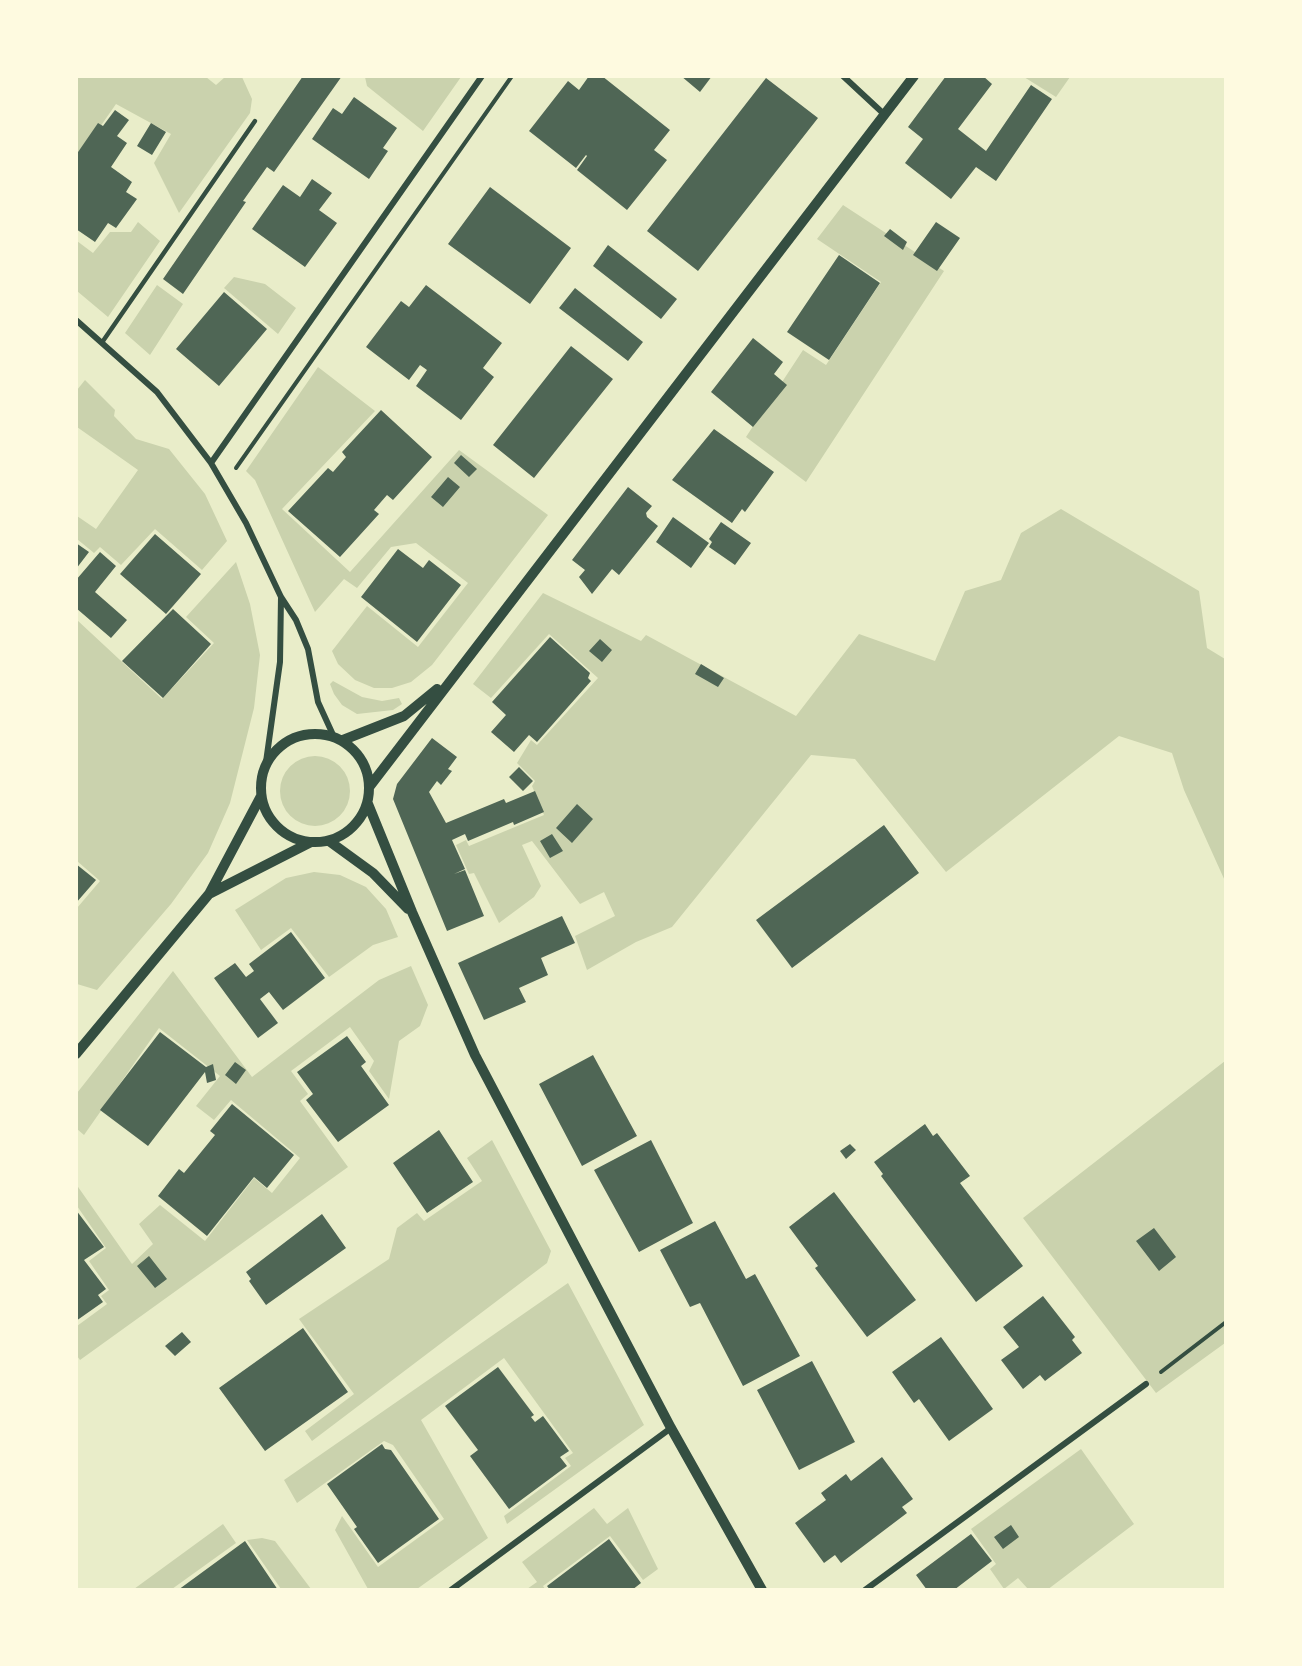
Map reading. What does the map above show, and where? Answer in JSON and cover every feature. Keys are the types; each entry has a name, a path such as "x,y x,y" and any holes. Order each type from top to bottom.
{"street":[{"path":"210,463 482,76"},
{"path":"843,76 885,115"},
{"path":"370,786 914,76"},
{"path":"76,320 103,341 157,392 224,485 246,523 281,597 296,620 308,649 318,702 338,739"},
{"path":"266,762 277,748 292,738 309,733 338,739 357,752 366,768 370,786 368,804 352,827 329,841 311,842 293,837 277,828 267,813 261,796 261,779 266,762 280,662 281,597"},
{"path":"338,739 404,716 449,680"},
{"path":"76,1054 209,894 261,796"},
{"path":"368,804 412,912 475,1055 671,1428 762,1590"},
{"path":"329,841 374,873 412,912"},
{"path":"209,894 311,842"},
{"path":"865,1590 1146,1384"},
{"path":"451,1590 671,1428"}],"lane":[{"path":"103,341 255,121"}],"path":[{"path":"224,485 512,76"},
{"path":"1146,1384 1226,1322"}],"green space":[{"path":"365,76 461,77 423,131 367,86"},
{"path":"76,77 206,77 216,85 225,77 242,77 252,99 250,113 179,213 154,163 171,134 116,104 77,160"},
{"path":"1024,77 1070,77 1056,97"},
{"path":"843,205 944,271 806,482 746,437 803,350 826,365 881,282 817,239"},
{"path":"138,222 160,241 108,317 77,291 77,241 93,253 110,232 131,232"},
{"path":"234,277 265,284 296,308 278,334 224,288"},
{"path":"157,285 183,304 150,355 125,333"},
{"path":"318,367 375,411 282,509 350,572 459,450 548,515 432,665 411,682 392,688 374,688 355,680 338,664 332,651 367,606 418,647 468,583 416,543 391,547 357,588 344,579 315,612 255,480 246,471"},
{"path":"85,380 115,410 114,416 136,439 169,449 205,494 227,541 202,570 155,529 121,565 100,547 94,553 77,539 77,516 96,529 138,470 77,427 77,390"},
{"path":"1061,509 1199,591 1207,648 1225,659 1225,881 1184,790 1172,753 1119,736 946,872 855,759 811,755 672,927 636,942 587,970 575,936 615,916 604,892 580,904 532,841 522,845 541,886 534,897 499,923 474,873 469,874 456,845 466,840 469,846 544,815 532,786 535,781 517,763 531,740 537,745 598,678 549,634 491,698 473,684 543,593 641,641 646,635 796,716 859,634 935,661 965,591 1001,580 1021,533"},
{"path":"236,562 250,604 260,655 254,708 230,803 208,853 171,904 97,990 77,984 77,908 100,881 77,861 77,620 162,699 214,643 186,617"},
{"path":"333,681 362,697 382,701 399,698 402,704 393,710 357,714 342,705 334,694 330,684"},
{"path":"315,756 328,759 340,766 347,778 350,791 347,804 340,816 328,823 315,826 302,823 290,816 283,804 280,791 283,778 290,766 302,759"},
{"path":"314,872 340,875 366,887 386,909 398,937 373,945 329,977 291,928 261,950 235,910 286,878"},
{"path":"411,966 428,1005 420,1026 399,1041 389,1099 369,1071 374,1061 350,1027 291,1071 308,1094 300,1101 348,1167 80,1360 77,1356 77,1326 107,1304 101,1296 109,1290 89,1261 106,1248 77,1206 76,1184 132,1264 153,1244 139,1224 160,1205 205,1241 254,1178 272,1193 300,1158 231,1100 214,1120 196,1106 220,1076 159,1028 84,1135 77,1129 77,1093 173,971 252,1077 379,980"},
{"path":"1225,1061 1225,1343 1156,1393 1023,1218"},
{"path":"492,1140 551,1251 547,1263 312,1441 305,1431 354,1394 299,1319 389,1259 397,1228 417,1213 424,1221 482,1181 467,1158"},
{"path":"568,1283 644,1425 507,1524 504,1516 571,1466 565,1458 573,1453 504,1358 421,1420 488,1538 417,1589 368,1589 335,1530 342,1516 378,1567 444,1519 393,1445 384,1441 297,1503 284,1480"},
{"path":"1081,1449 1134,1524 1047,1590 1028,1589 1018,1578 1004,1589 990,1569 996,1564 971,1529"},
{"path":"594,1508 607,1524 628,1508 658,1569 643,1580 610,1536 543,1586 545,1589 527,1589 537,1582 522,1562"},
{"path":"223,1524 236,1543 172,1589 134,1589"},
{"path":"262,1538 275,1541 311,1589 281,1589 247,1540"}],"building":[{"path":"303,76 342,76 274,172 267,167 183,294 163,279"},
{"path":"589,76 602,76 670,130 654,150 667,160 627,210 577,170 586,155 576,168 529,131 568,81 579,90"},
{"path":"681,76 712,76 700,92"},
{"path":"946,76 983,76 992,84 958,129 986,151 1031,85 1052,99 996,181 976,167 951,199 905,163 923,139 908,127"},
{"path":"766,78 818,118 698,271 647,231"},
{"path":"354,97 397,128 383,148 388,151 369,179 312,139 333,108 342,114"},
{"path":"115,110 129,120 117,136 127,143 111,167 132,182 126,192 137,199 116,228 108,223 95,242 76,229 76,155 98,123 103,126"},
{"path":"151,123 166,132 152,155 137,146"},
{"path":"312,179 332,193 319,210 337,223 305,267 252,229 283,185 300,197"},
{"path":"490,187 571,248 530,304 448,244"},
{"path":"936,222 960,238 937,271 913,255"},
{"path":"890,229 907,242 903,250 884,236"},
{"path":"608,245 677,299 661,319 593,266"},
{"path":"839,255 880,283 829,360 787,332"},
{"path":"426,285 502,343 483,368 494,377 461,420 416,386 427,370 420,365 409,380 366,347 401,301 409,307"},
{"path":"575,288 643,342 628,361 559,308"},
{"path":"224,292 267,329 219,386 176,349"},
{"path":"753,338 783,362 774,374 787,385 753,427 711,392"},
{"path":"571,346 613,379 534,478 493,445"},
{"path":"381,410 432,457 393,500 387,495 374,510 379,514 340,557 288,511 328,468 333,472 346,457 342,452"},
{"path":"714,429 774,472 745,512 742,509 732,523 672,480"},
{"path":"461,455 477,469 469,477 454,463"},
{"path":"448,477 460,487 443,507 431,497"},
{"path":"628,487 652,506 646,513 647,517 658,526 619,575 612,569 592,594 579,577 585,570 572,560"},
{"path":"673,517 709,543 691,568 656,542"},
{"path":"721,522 751,543 735,565 709,547 712,542 709,539"},
{"path":"155,534 201,574 166,614 120,574"},
{"path":"76,543 89,552 76,569"},
{"path":"398,549 423,568 429,560 461,585 417,642 361,597"},
{"path":"100,552 116,566 95,592 127,620 111,638 76,608 76,580"},
{"path":"173,609 211,644 163,698 122,661"},
{"path":"550,637 590,673 588,678 591,681 537,742 529,735 514,752 491,732 506,715 492,702"},
{"path":"600,639 612,650 602,662 589,651"},
{"path":"701,664 724,678 718,687 695,674"},
{"path":"432,738 457,757 448,769 452,771 441,785 437,781 429,792 446,823 504,799 506,803 535,791 544,812 468,841 465,834 452,840 465,869 454,874 465,870 484,916 447,931 393,799 397,784"},
{"path":"519,767 533,781 523,791 509,777"},
{"path":"577,804 593,819 572,843 556,828"},
{"path":"884,825 919,873 792,968 756,920"},
{"path":"552,834 563,851 550,858 540,841"},
{"path":"76,864 96,880 76,903"},
{"path":"562,916 575,943 541,958 548,975 519,988 526,1002 484,1020 458,963"},
{"path":"291,932 325,978 283,1010 269,992 260,999 278,1023 258,1038 214,978 235,963 246,977 254,971 249,964"},
{"path":"160,1032 206,1067 213,1064 216,1080 207,1083 205,1072 148,1146 100,1110"},
{"path":"347,1036 366,1062 361,1066 389,1105 338,1142 306,1100 313,1094 297,1072"},
{"path":"593,1055 637,1136 582,1166 539,1084"},
{"path":"235,1062 246,1070 236,1084 225,1075"},
{"path":"232,1104 294,1155 267,1188 254,1177 207,1236 158,1196 179,1169 184,1173 215,1135 210,1131"},
{"path":"925,1124 933,1136 937,1133 970,1176 960,1183 1023,1266 976,1302 881,1176 883,1174 874,1162"},
{"path":"439,1130 473,1182 427,1213 393,1163"},
{"path":"651,1140 693,1223 639,1252 594,1170"},
{"path":"850,1144 856,1150 846,1159 840,1151"},
{"path":"834,1192 916,1300 867,1337 815,1268 818,1266 789,1227"},
{"path":"76,1210 104,1247 84,1260 106,1289 98,1295 103,1302 76,1321"},
{"path":"322,1214 346,1248 266,1305 249,1281 251,1279 246,1272"},
{"path":"715,1221 746,1279 755,1274 800,1356 743,1386 700,1303 690,1307 660,1250"},
{"path":"1154,1228 1176,1257 1159,1271 1136,1241"},
{"path":"149,1256 167,1279 155,1288 137,1266"},
{"path":"1043,1296 1075,1337 1072,1340 1082,1353 1045,1381 1040,1375 1023,1389 1001,1360 1019,1347 1003,1327"},
{"path":"303,1328 348,1392 265,1451 219,1388"},
{"path":"182,1332 191,1342 175,1356 165,1346"},
{"path":"941,1337 993,1409 949,1441 919,1399 914,1403 892,1372"},
{"path":"812,1361 855,1442 799,1470 757,1390"},
{"path":"498,1367 534,1415 531,1417 535,1422 543,1416 569,1451 560,1457 567,1466 509,1509 470,1456 478,1450 445,1406"},
{"path":"382,1444 385,1449 391,1450 439,1519 378,1563 354,1529 357,1527 327,1484"},
{"path":"882,1457 913,1499 902,1507 907,1513 841,1563 835,1555 824,1563 795,1523 826,1500 821,1493 846,1474 851,1481"},
{"path":"1011,1525 1019,1537 1003,1549 994,1537"},
{"path":"971,1534 992,1561 954,1590 927,1590 916,1575"},
{"path":"609,1539 641,1583 632,1590 550,1590 547,1586"},
{"path":"245,1541 278,1590 178,1590"}]}
